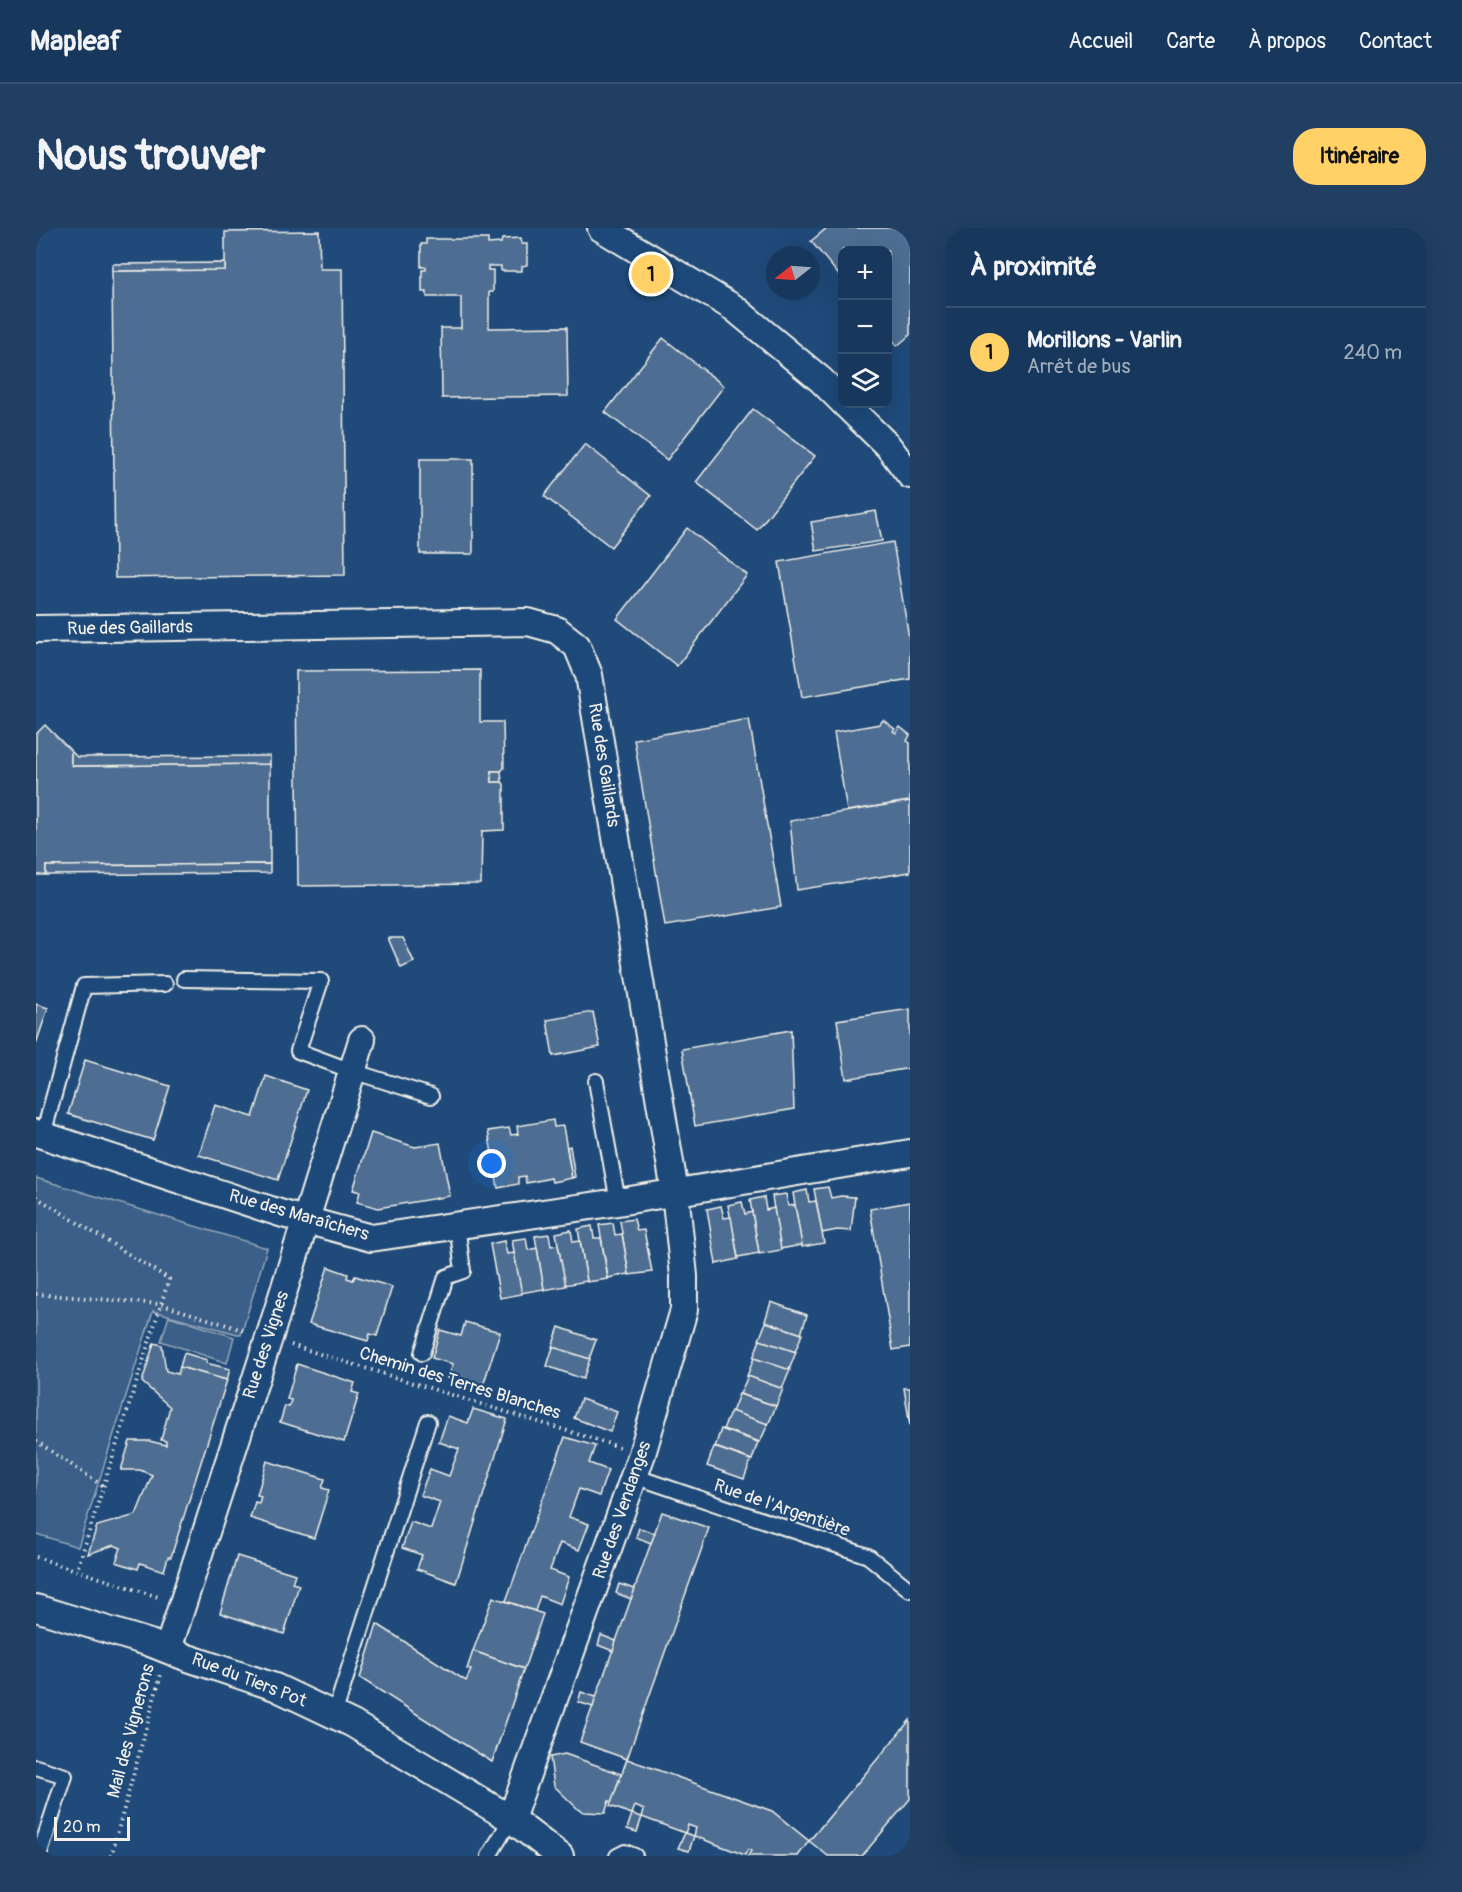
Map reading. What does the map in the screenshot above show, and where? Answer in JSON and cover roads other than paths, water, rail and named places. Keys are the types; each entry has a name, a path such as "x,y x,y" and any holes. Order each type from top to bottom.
{"street":[{"path":"601,228 734,308 838,396"},
{"path":"850,408 888,446 910,476"},
{"name":"Rue des Gaillards","path":"36,630 528,622 557,630 577,646 589,675 675,1192"},
{"name":"Rue des Vignes","path":"168,1648 362,1040"},
{"name":"Rue des Maraîchers","path":"40,1134 306,1220 371,1238 675,1192"},
{"path":"675,1192 910,1153"},
{"name":"Rue des Vendanges","path":"511,1819 638,1465 684,1310 684,1276 675,1192"},
{"name":"Rue du Tiers Pot","path":"36,1608 168,1648 188,1658 275,1687 353,1724 511,1819 560,1856"}],"lane":[{"path":"183,979 321,981 298,1051 431,1096"},
{"path":"40,1134 84,986 165,984"},
{"path":"596,1081 618,1202"},
{"path":"422,1353 446,1277 463,1271 457,1225"},
{"path":"334,1715 428,1422"},
{"name":"Rue de l'Argentière","path":"638,1465 868,1556 910,1590"},
{"path":"36,1767 64,1776 39,1856"},
{"path":"489,1856 511,1819"},
{"path":"617,1856 625,1852 635,1856"}],"place":[{"name":"Morillons - Varlin","path":"651,274"}]}
